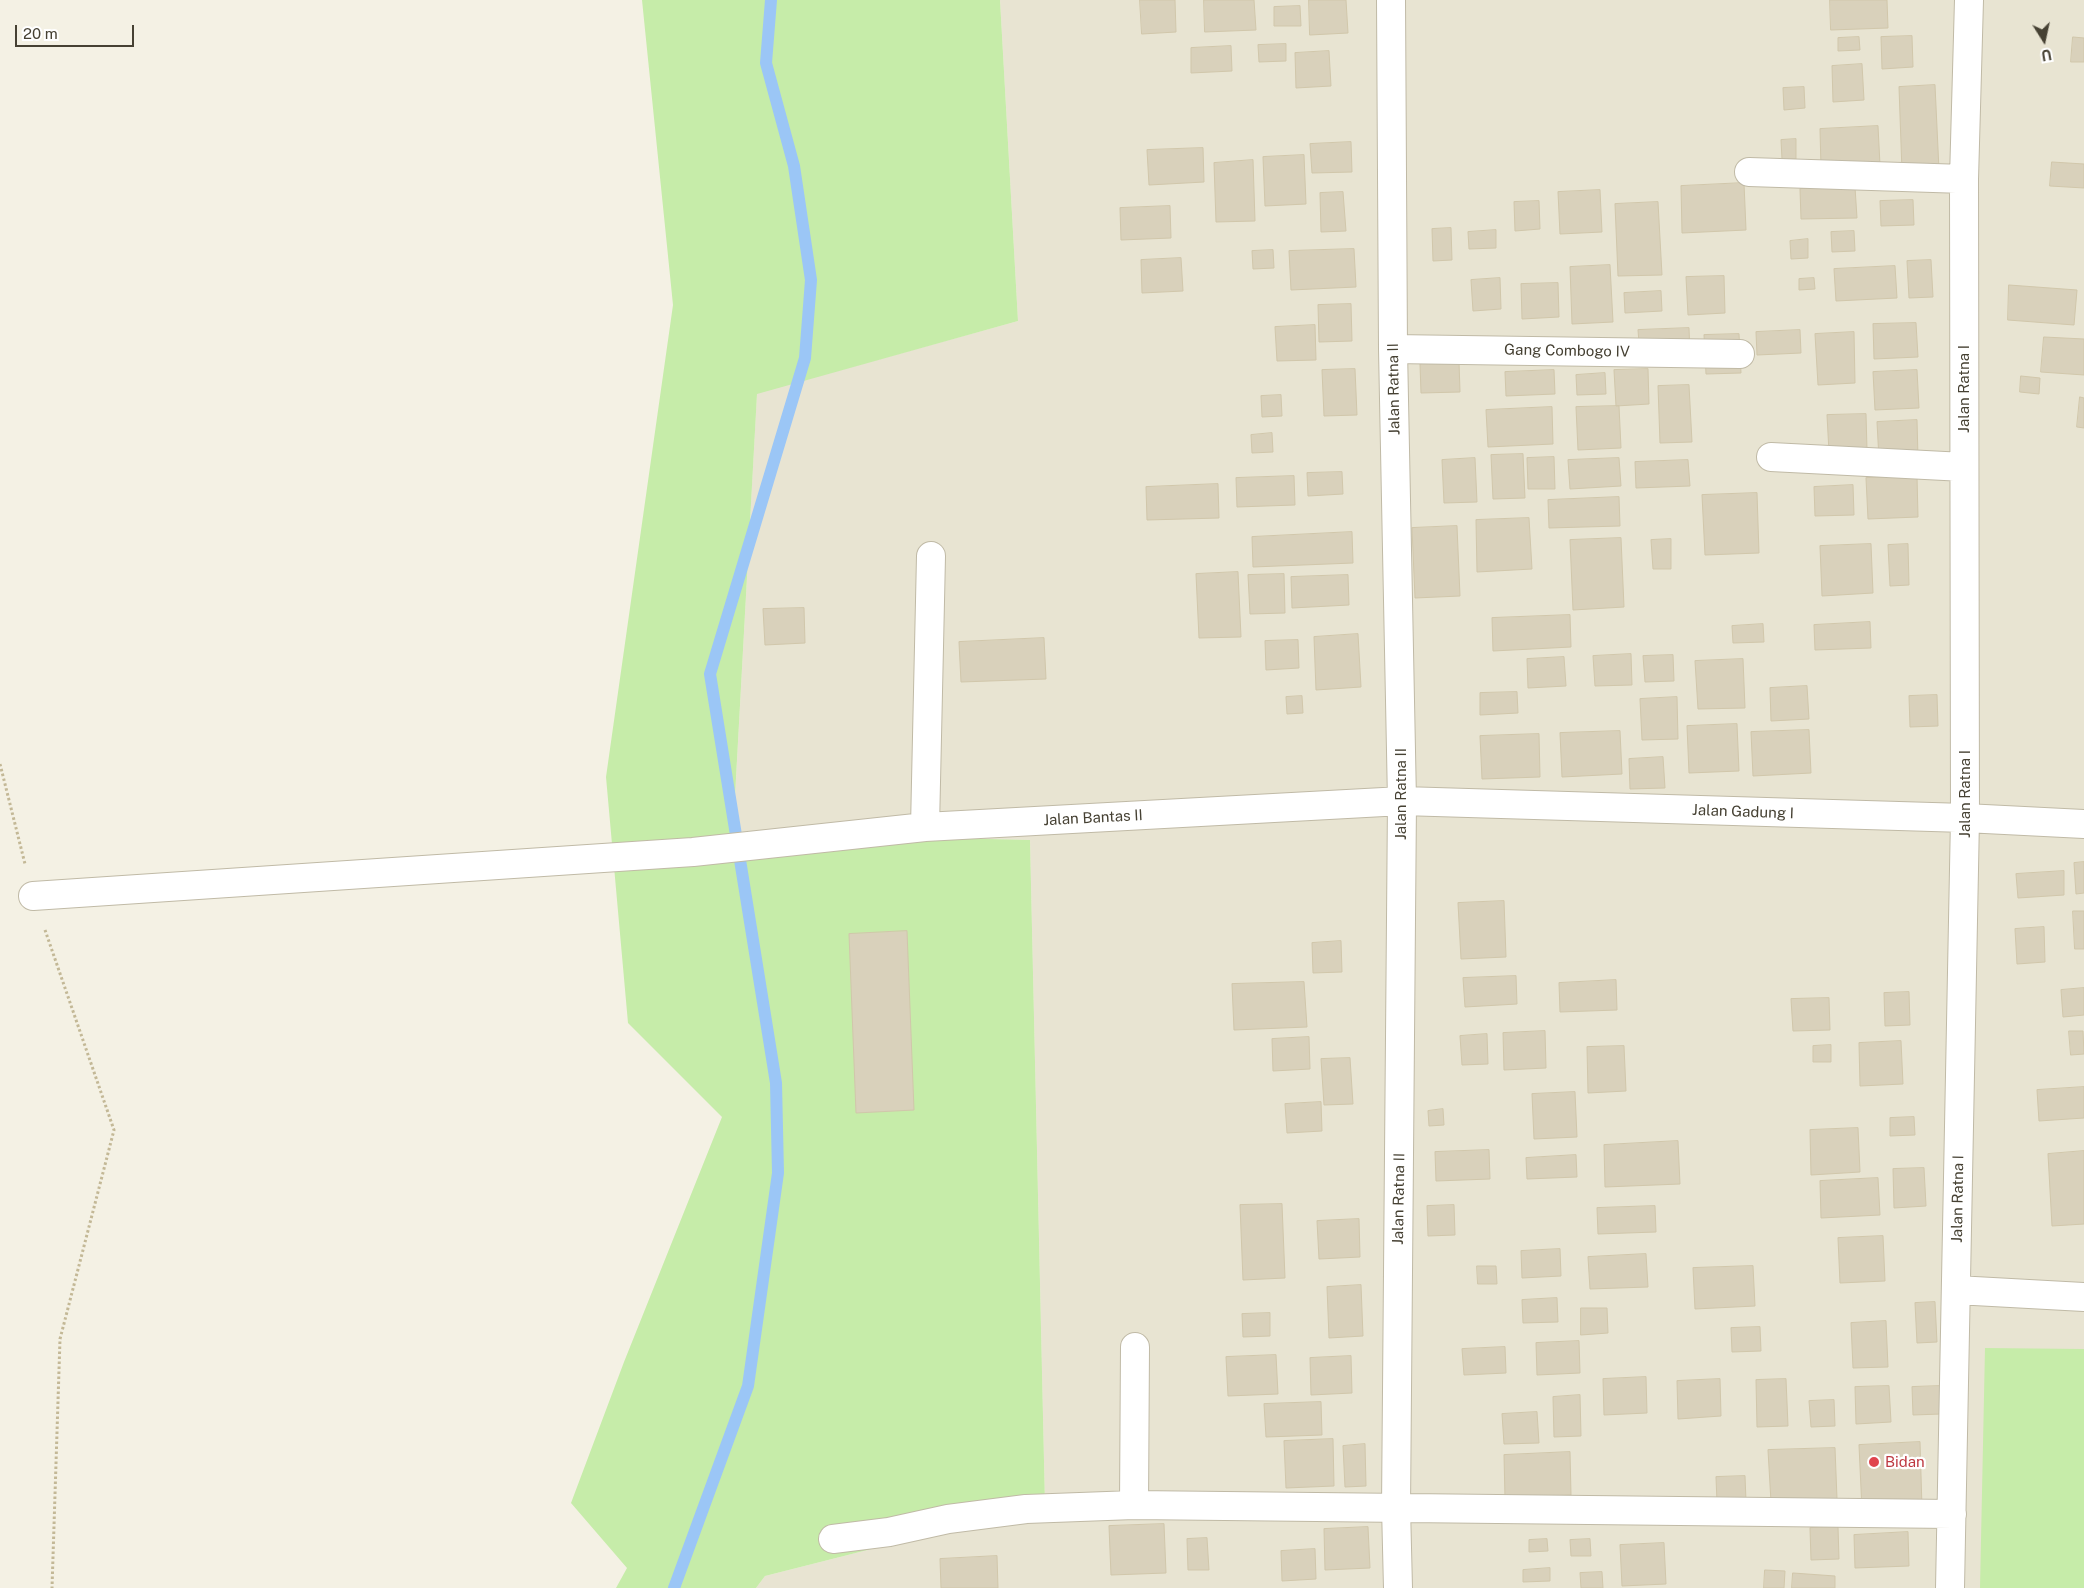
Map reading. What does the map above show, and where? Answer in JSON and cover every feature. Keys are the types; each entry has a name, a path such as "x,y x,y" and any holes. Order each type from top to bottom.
{"street":[{"name":"Jalan Ratna II","path":"1391,0 1393,349 1402,801 1396,1506 1398,1588"},
{"name":"Jalan Ratna I","path":"1950,1588 1965,818 1964,179 1969,0"},
{"path":"1750,172 1964,179"},
{"name":"Gang Combogo IV","path":"1393,349 1740,354"},
{"path":"1771,457 1964,466"},
{"path":"925,827 932,556"},
{"name":"Jalan Gadung I","path":"1402,801 1965,818 2084,824"},
{"name":"Jalan Bantas II","path":"33,896 693,852 925,827 1402,801"},
{"path":"1956,1290 2084,1297"},
{"path":"1134,1504 1135,1347"},
{"path":"833,1539 889,1532 948,1519 1026,1509 1134,1504 1952,1514"}],"path":[{"path":"0,764 33,896 114,1130 60,1339 52,1588"}],"shaded area":[{"path":"1000,0 2084,0 2084,1588 756,1588 765,1576 1045,1505 1030,840 733,834 757,393 1018,321"}],"green space":[{"path":"642,0 1000,0 1018,321 757,394 733,833 1030,840 1045,1505 765,1576 756,1588 616,1588 627,1568 571,1503 624,1362 722,1117 628,1023 606,777 673,305"},
{"path":"1985,1348 2084,1349 2084,1588 1980,1588"}],"building":[{"path":"1140,0 1175,0 1176,32 1142,34"},
{"path":"1204,0 1254,0 1256,30 1205,32"},
{"path":"1309,0 1346,0 1348,33 1310,35"},
{"path":"1830,0 1887,0 1888,28 1831,30"},
{"path":"1300,6 1301,26 1274,26 1274,7"},
{"path":"1912,36 1913,67 1882,69 1881,37"},
{"path":"1859,37 1860,50 1838,51 1838,38"},
{"path":"2073,37 2084,38 2084,62 2071,62"},
{"path":"1286,44 1286,61 1259,62 1258,45"},
{"path":"1231,46 1232,71 1191,73 1191,48"},
{"path":"1329,51 1331,86 1296,88 1295,53"},
{"path":"1862,64 1864,100 1833,102 1832,66"},
{"path":"1935,85 1939,170 1902,172 1899,87"},
{"path":"1804,87 1805,108 1784,110 1783,88"},
{"path":"1878,126 1880,165 1821,168 1820,129"},
{"path":"1796,139 1796,159 1782,159 1781,140"},
{"path":"1351,142 1352,172 1312,173 1310,144"},
{"path":"1203,148 1204,182 1149,185 1147,150"},
{"path":"1304,155 1306,204 1265,206 1263,157"},
{"path":"1253,160 1255,221 1216,222 1214,163"},
{"path":"2052,162 2084,164 2084,188 2050,186"},
{"path":"1744,183 1746,230 1682,233 1681,186"},
{"path":"1855,187 1857,218 1801,219 1800,189"},
{"path":"1600,190 1602,232 1560,234 1558,192"},
{"path":"1343,192 1346,231 1321,232 1320,193"},
{"path":"1913,200 1914,225 1881,226 1880,201"},
{"path":"1539,201 1540,229 1515,231 1514,202"},
{"path":"1658,202 1662,275 1618,276 1615,204"},
{"path":"1170,206 1171,238 1121,240 1120,208"},
{"path":"1451,228 1452,260 1433,261 1432,229"},
{"path":"1496,230 1496,248 1469,249 1468,232"},
{"path":"1854,231 1855,251 1832,252 1831,232"},
{"path":"1808,239 1808,258 1791,259 1790,241"},
{"path":"1354,249 1356,287 1291,290 1289,251"},
{"path":"1273,250 1274,268 1253,269 1252,251"},
{"path":"1181,258 1183,291 1142,293 1141,260"},
{"path":"1931,260 1933,297 1909,298 1907,261"},
{"path":"1610,265 1613,322 1572,324 1570,267"},
{"path":"1895,266 1897,298 1836,301 1834,269"},
{"path":"1724,276 1725,313 1688,315 1686,277"},
{"path":"1500,278 1501,309 1473,311 1471,280"},
{"path":"1814,278 1815,289 1799,290 1799,279"},
{"path":"1558,283 1559,317 1522,319 1521,284"},
{"path":"2009,285 2077,290 2074,325 2008,320"},
{"path":"1661,291 1662,311 1625,313 1624,293"},
{"path":"1351,304 1352,341 1319,342 1318,305"},
{"path":"1916,323 1918,357 1874,359 1873,324"},
{"path":"1315,325 1316,360 1277,361 1275,327"},
{"path":"1689,328 1690,354 1640,356 1638,330"},
{"path":"1800,330 1801,353 1757,355 1756,332"},
{"path":"1854,332 1855,383 1818,385 1815,334"},
{"path":"1739,334 1741,373 1706,374 1704,335"},
{"path":"2044,337 2084,339 2084,375 2041,372"},
{"path":"1459,362 1460,392 1421,393 1420,364"},
{"path":"1355,369 1357,415 1324,416 1322,370"},
{"path":"1648,369 1649,404 1616,406 1614,370"},
{"path":"1554,370 1555,394 1506,396 1505,372"},
{"path":"1917,370 1919,408 1875,410 1873,372"},
{"path":"1605,373 1606,394 1577,395 1576,375"},
{"path":"2021,376 2040,378 2039,394 2020,392"},
{"path":"1689,385 1692,442 1660,443 1658,386"},
{"path":"1281,395 1282,416 1262,417 1261,396"},
{"path":"2080,397 2084,398 2084,428 2077,427"},
{"path":"1619,406 1621,448 1578,450 1576,407"},
{"path":"1552,407 1553,444 1488,447 1486,410"},
{"path":"1866,414 1867,450 1829,452 1827,415"},
{"path":"1917,420 1918,458 1879,459 1877,422"},
{"path":"1272,433 1273,452 1252,453 1251,435"},
{"path":"1523,454 1525,498 1493,499 1491,455"},
{"path":"1554,457 1555,489 1528,489 1527,458"},
{"path":"1475,458 1477,502 1444,503 1442,460"},
{"path":"1619,458 1621,486 1570,489 1568,460"},
{"path":"1688,460 1690,486 1636,488 1635,462"},
{"path":"1342,472 1343,494 1308,496 1307,473"},
{"path":"1294,476 1295,505 1237,507 1236,478"},
{"path":"1917,476 1918,517 1868,519 1866,478"},
{"path":"1218,484 1219,518 1147,520 1146,487"},
{"path":"1853,485 1854,515 1815,516 1814,487"},
{"path":"1757,493 1759,553 1705,555 1702,495"},
{"path":"1619,497 1620,526 1549,528 1548,500"},
{"path":"1529,518 1532,569 1477,572 1476,520"},
{"path":"1457,526 1460,596 1415,598 1412,528"},
{"path":"1352,532 1353,563 1253,567 1252,537"},
{"path":"1621,538 1624,607 1573,610 1570,540"},
{"path":"1671,539 1671,569 1653,569 1651,540"},
{"path":"1871,544 1873,593 1822,596 1820,546"},
{"path":"1908,544 1909,585 1890,586 1888,545"},
{"path":"1238,572 1241,637 1199,638 1196,574"},
{"path":"1284,574 1285,613 1250,614 1248,575"},
{"path":"1348,575 1349,605 1292,608 1291,577"},
{"path":"804,608 805,643 765,645 763,609"},
{"path":"1570,615 1571,647 1493,651 1492,618"},
{"path":"1870,622 1871,648 1815,650 1814,625"},
{"path":"1763,624 1764,642 1733,643 1732,626"},
{"path":"1358,634 1361,687 1316,690 1314,637"},
{"path":"1044,638 1046,679 961,682 959,642"},
{"path":"1298,640 1299,668 1266,670 1265,641"},
{"path":"1631,654 1632,685 1595,686 1593,656"},
{"path":"1673,655 1674,681 1645,682 1643,656"},
{"path":"1564,657 1566,686 1528,688 1527,659"},
{"path":"1743,659 1745,708 1698,709 1695,661"},
{"path":"1807,686 1809,719 1771,721 1770,688"},
{"path":"1517,692 1518,713 1480,715 1480,693"},
{"path":"1937,695 1938,726 1910,727 1909,696"},
{"path":"1302,696 1303,713 1287,714 1286,697"},
{"path":"1677,697 1678,739 1642,740 1640,699"},
{"path":"1737,724 1739,771 1689,773 1687,726"},
{"path":"1809,730 1811,773 1753,776 1751,732"},
{"path":"1620,731 1622,774 1562,777 1560,733"},
{"path":"1539,734 1540,777 1482,779 1480,736"},
{"path":"1663,757 1665,788 1630,789 1629,759"},
{"path":"2084,862 2084,893 2076,894 2074,863"},
{"path":"2064,871 2064,895 2018,898 2016,874"},
{"path":"1504,901 1506,957 1461,959 1458,903"},
{"path":"2073,911 2084,911 2084,949 2075,949"},
{"path":"2044,927 2045,962 2017,964 2015,929"},
{"path":"907,931 914,1110 856,1113 849,934"},
{"path":"1341,941 1342,972 1313,973 1312,943"},
{"path":"1516,976 1517,1004 1465,1007 1463,978"},
{"path":"1616,980 1617,1010 1560,1012 1559,983"},
{"path":"1304,982 1307,1027 1234,1030 1232,984"},
{"path":"2084,988 2084,1015 2063,1017 2061,990"},
{"path":"1909,992 1910,1025 1885,1026 1884,993"},
{"path":"1829,998 1830,1030 1793,1031 1791,999"},
{"path":"1545,1031 1546,1068 1504,1070 1503,1033"},
{"path":"2069,1031 2083,1031 2084,1054 2071,1055"},
{"path":"1487,1034 1488,1064 1462,1065 1460,1036"},
{"path":"1309,1037 1310,1069 1273,1071 1272,1039"},
{"path":"1901,1041 1903,1084 1860,1086 1859,1043"},
{"path":"1831,1045 1831,1062 1813,1062 1813,1046"},
{"path":"1624,1046 1626,1091 1588,1093 1587,1047"},
{"path":"1350,1058 1353,1104 1324,1105 1321,1059"},
{"path":"2084,1087 2084,1118 2039,1121 2037,1090"},
{"path":"1575,1092 1577,1137 1534,1139 1532,1094"},
{"path":"1321,1102 1322,1131 1287,1133 1285,1104"},
{"path":"1443,1109 1444,1125 1429,1126 1428,1111"},
{"path":"1914,1117 1915,1135 1890,1136 1890,1118"},
{"path":"1858,1128 1860,1172 1811,1175 1810,1130"},
{"path":"1678,1141 1680,1184 1605,1187 1604,1145"},
{"path":"1489,1150 1490,1179 1436,1181 1435,1152"},
{"path":"2084,1151 2084,1224 2052,1226 2048,1154"},
{"path":"1576,1155 1577,1177 1527,1179 1526,1158"},
{"path":"1924,1168 1926,1206 1894,1208 1893,1169"},
{"path":"1878,1178 1880,1215 1821,1218 1820,1181"},
{"path":"1282,1204 1285,1278 1243,1280 1240,1205"},
{"path":"1454,1205 1455,1235 1428,1236 1427,1206"},
{"path":"1655,1206 1656,1232 1598,1234 1597,1208"},
{"path":"1359,1219 1360,1257 1319,1259 1317,1221"},
{"path":"1883,1236 1885,1281 1840,1283 1838,1238"},
{"path":"1560,1249 1561,1276 1522,1278 1521,1251"},
{"path":"1646,1254 1648,1287 1590,1289 1588,1257"},
{"path":"1477,1266 1496,1266 1497,1284 1478,1284"},
{"path":"1753,1266 1755,1306 1695,1309 1693,1268"},
{"path":"1361,1285 1363,1336 1329,1338 1327,1287"},
{"path":"1557,1298 1558,1322 1523,1323 1522,1300"},
{"path":"1935,1302 1937,1342 1917,1343 1915,1303"},
{"path":"1581,1308 1607,1308 1608,1333 1581,1335"},
{"path":"1270,1313 1270,1336 1243,1337 1242,1314"},
{"path":"1886,1321 1888,1367 1853,1368 1851,1323"},
{"path":"1760,1327 1761,1351 1732,1352 1731,1328"},
{"path":"1579,1341 1580,1373 1537,1375 1536,1343"},
{"path":"1505,1347 1506,1373 1464,1375 1462,1349"},
{"path":"1276,1355 1278,1394 1228,1396 1226,1357"},
{"path":"1351,1356 1352,1393 1311,1395 1310,1358"},
{"path":"1646,1377 1647,1413 1604,1415 1603,1379"},
{"path":"1720,1379 1721,1416 1678,1419 1677,1381"},
{"path":"1786,1379 1788,1426 1757,1427 1756,1380"},
{"path":"1889,1386 1891,1422 1856,1424 1855,1387"},
{"path":"1940,1386 1941,1414 1913,1415 1912,1387"},
{"path":"1580,1395 1581,1436 1554,1437 1553,1397"},
{"path":"1834,1400 1835,1426 1811,1427 1809,1401"},
{"path":"1321,1402 1322,1435 1266,1437 1264,1404"},
{"path":"1537,1412 1539,1443 1504,1444 1502,1414"},
{"path":"1333,1439 1334,1486 1286,1488 1284,1441"},
{"path":"1920,1442 1922,1508 1862,1510 1859,1445"},
{"path":"1365,1444 1366,1486 1345,1487 1343,1446"},
{"path":"1835,1448 1837,1499 1771,1502 1768,1450"},
{"path":"1570,1452 1571,1495 1505,1498 1504,1455"},
{"path":"1745,1476 1746,1501 1717,1502 1716,1477"},
{"path":"1164,1524 1166,1573 1111,1575 1109,1526"},
{"path":"1368,1527 1370,1568 1325,1570 1324,1529"},
{"path":"1838,1527 1839,1559 1811,1560 1810,1528"},
{"path":"1908,1532 1909,1566 1855,1568 1854,1535"},
{"path":"1207,1538 1209,1570 1188,1570 1187,1539"},
{"path":"1547,1539 1548,1551 1529,1552 1529,1540"},
{"path":"1590,1539 1591,1556 1571,1556 1570,1540"},
{"path":"1664,1543 1666,1584 1622,1586 1620,1545"},
{"path":"1315,1549 1316,1579 1282,1581 1281,1551"},
{"path":"997,1556 998,1588 941,1588 940,1559"},
{"path":"1550,1568 1550,1581 1523,1582 1523,1570"},
{"path":"1765,1570 1785,1571 1784,1588 1764,1588"},
{"path":"1602,1572 1603,1588 1581,1588 1580,1573"},
{"path":"1793,1573 1835,1576 1835,1588 1792,1588"}],"waterway":[{"path":"674,1588 748,1386 778,1173 776,1083 710,674 805,358 811,280 794,166 766,63 771,0"}],"place":[{"name":"Bidan","path":"1874,1462"}]}
